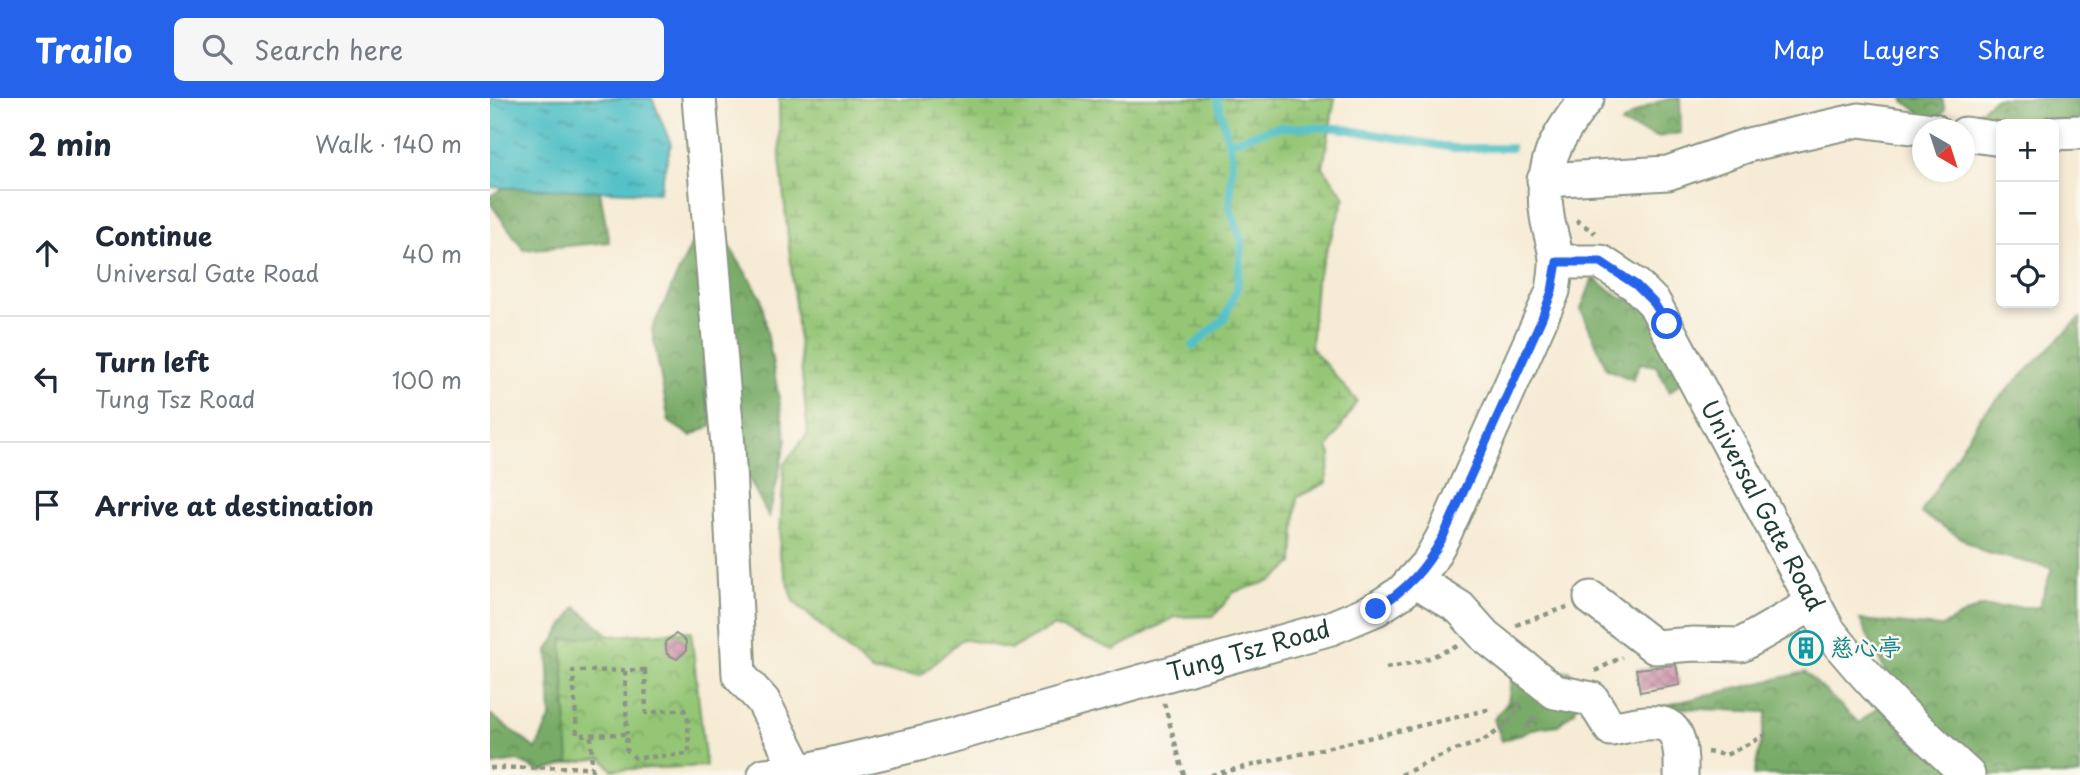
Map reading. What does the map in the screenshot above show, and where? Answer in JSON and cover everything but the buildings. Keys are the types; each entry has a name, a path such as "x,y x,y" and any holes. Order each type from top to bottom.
{"street":[{"path":"699,98 728,447 739,675 763,701 799,772"},
{"name":"Tung Tsz Road","path":"765,775 799,772 935,740 1331,628 1376,609 1402,592 1429,562 1443,537 1549,300 1557,262 1547,216 1544,180 1554,148 1587,98"},
{"path":"1544,180 1668,173 1748,145 1859,120 1912,127"},
{"path":"2059,133 2080,132"},
{"path":"1975,135 1996,138"},
{"name":"Universal Gate Road","path":"1557,262 1601,262 1636,285 1654,303 1828,630 1857,668 1904,717 1968,775"},
{"path":"1415,579 1460,608 1485,636 1555,692 1592,699 1611,729 1653,720 1672,729 1681,748 1681,775"},
{"path":"1591,598 1655,647 1741,645 1814,603"}],"path":[{"path":"1401,775 1452,751 1483,741 1505,726 1520,708 1510,675 1517,662"},
{"path":"625,671 626,734 626,749 635,758 689,754 688,720 684,709 646,713 645,670 573,671 577,735 626,734"},
{"path":"1161,692 1184,775"},
{"path":"1211,775 1490,709"},
{"path":"1703,743 1704,751 1726,755 1766,735"},
{"path":"591,736 592,775"},
{"path":"490,768 592,766"}],"green space":[{"path":"779,98 1335,98 1323,167 1345,197 1316,281 1311,348 1357,401 1328,448 1331,454 1326,483 1297,497 1293,563 1273,580 1234,592 1214,616 1175,617 1114,650 1054,626 1011,649 962,639 921,675 873,672 794,602 779,554 784,464 808,433 780,158"},
{"path":"1680,98 1681,133 1657,137 1621,124 1649,106"},
{"path":"1903,98 1942,98 1945,110 1937,119 1928,119"},
{"path":"1995,98 2080,98 2080,119 2059,123 2059,119 1996,119 1996,123 1975,122 1975,119 1970,119"},
{"path":"538,169 596,169 609,242 524,250 490,203 490,196"},
{"path":"707,211 761,297 786,440 769,517 704,392 712,416 712,425 691,436 669,422 652,329"},
{"path":"1593,278 1625,300 1650,292 1698,366 1670,392 1656,366 1640,363 1633,380 1607,369 1581,309"},
{"path":"2080,318 2080,775 1754,775 1767,712 1659,707 1805,672 1859,723 1896,693 1860,620 1940,627 1979,607 2039,607 2052,568 1984,552 1921,513 1981,416"},
{"path":"576,607 619,643 584,758 541,772 518,761 490,765 490,714 536,749 551,716 548,650"},
{"path":"691,631 706,766 612,770 602,758 569,763 562,639"},
{"path":"1513,668 1540,674 1569,671 1584,684 1575,711 1558,725 1537,728 1502,741 1494,719 1508,702"}],"water":[{"path":"490,98 652,98 671,144 659,193 490,187"}],"waterway":[{"path":"1193,346 1224,319 1237,289 1242,242 1230,208 1232,154 1217,98"},
{"path":"1229,142 1277,127 1338,128 1453,148 1511,148"}],"place":[{"name":"慈心亭","path":"1806,648"}],"route":[{"path":"1376,609 1402,592 1415,579 1429,562 1443,537 1542,318 1552,291 1557,262 1601,262 1636,285 1654,303 1667,324"}]}
